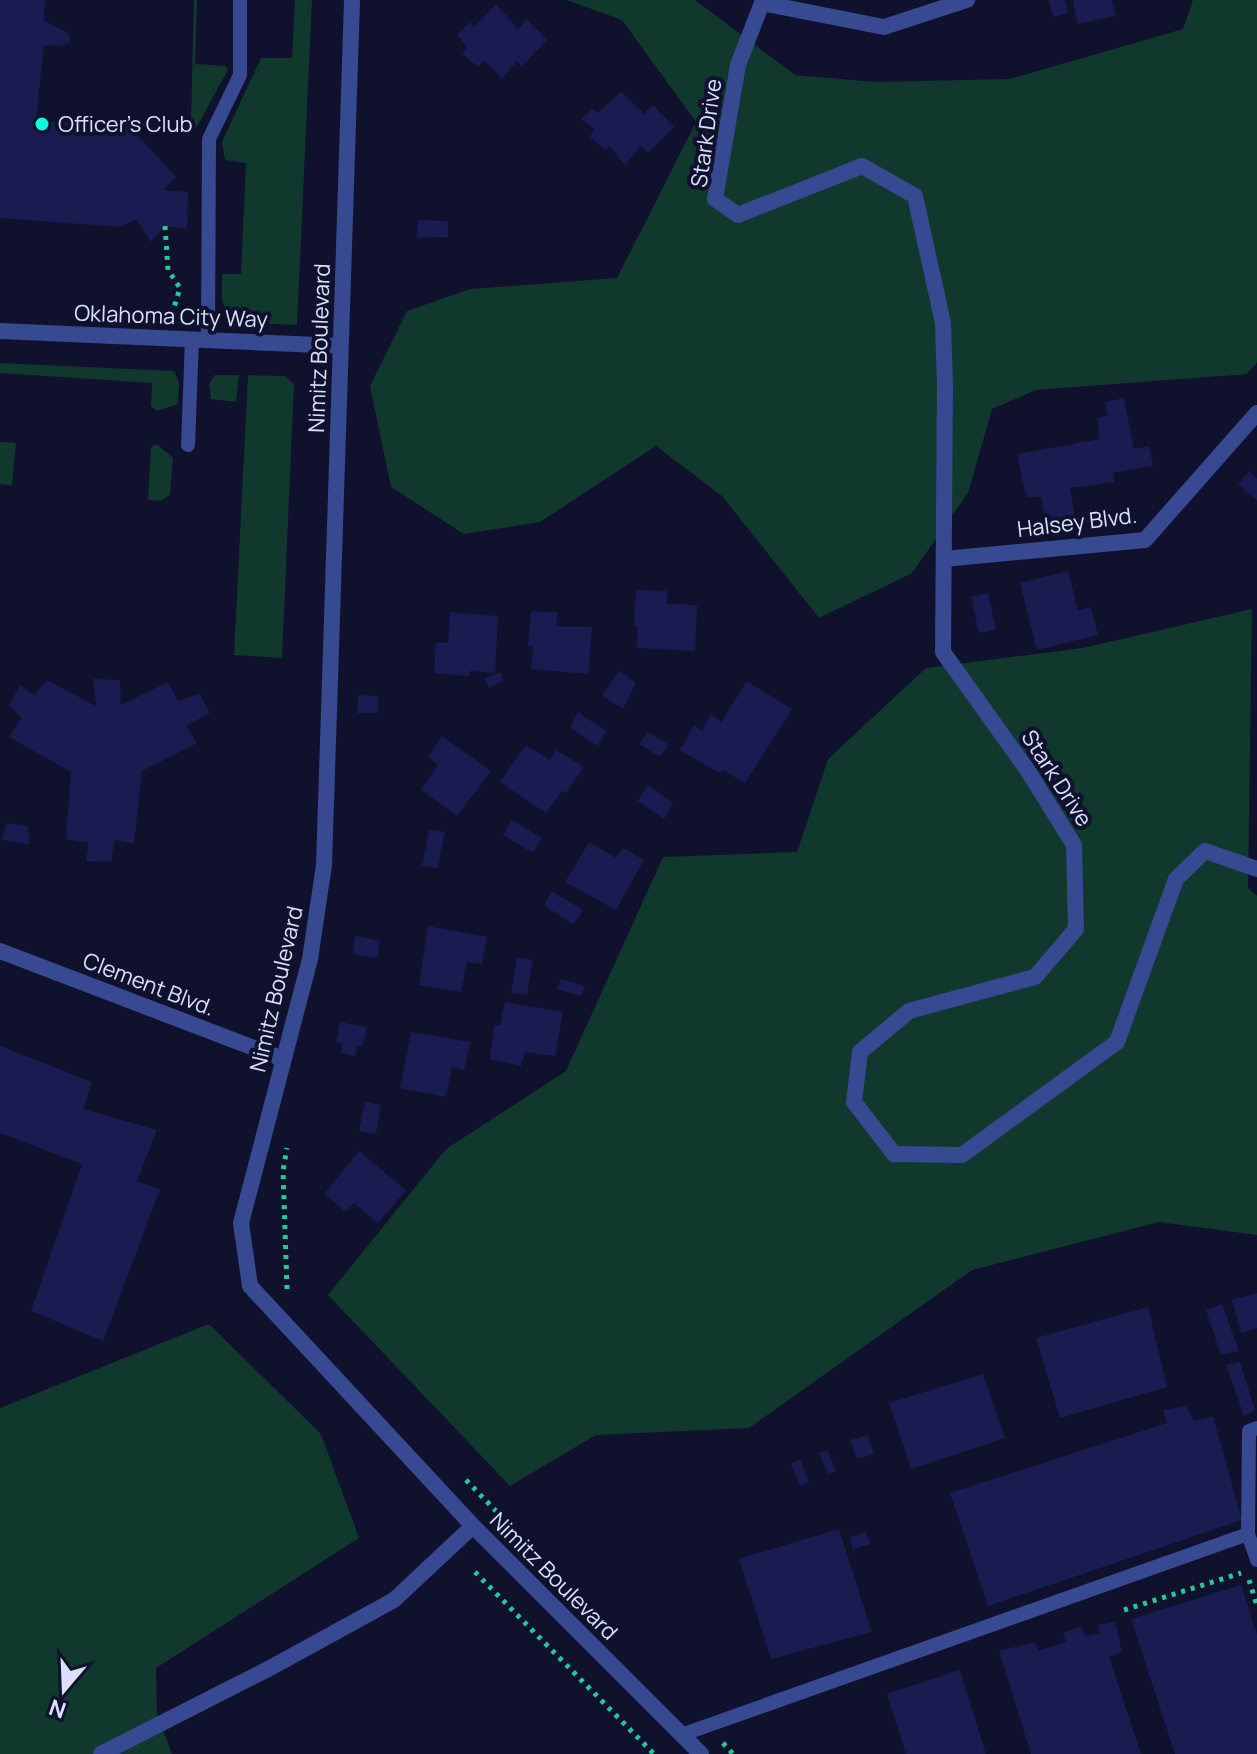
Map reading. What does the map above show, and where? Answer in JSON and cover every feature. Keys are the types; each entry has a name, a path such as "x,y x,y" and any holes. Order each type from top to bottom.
{"street":[{"name":"Nimitz Boulevard","path":"352,0 324,865 310,959 241,1223 250,1286 473,1526 701,1754"},
{"name":"Stark Drive","path":"967,0 884,27 767,1 738,65 715,199 738,215 862,166 915,196 943,323 943,652 1028,771 1074,845 1076,929 1035,977 909,1011 860,1052 854,1102 894,1154 962,1155 1117,1042 1176,879 1205,851 1257,869"},
{"name":"Oklahoma City Way","path":"0,331 341,346"},
{"name":"Halsey Blvd.","path":"944,559 1145,540 1257,413"},
{"name":"Clement Blvd.","path":"0,951 283,1059"},
{"path":"101,1754 270,1668 394,1600 473,1526"}],"lane":[{"path":"188,445 200,340 209,139 240,75 240,0"},
{"path":"1257,1428 1249,1431 1248,1534 1257,1560"},
{"path":"681,1735 1248,1534"}],"path":[{"path":"157,319 171,319 180,288 168,270 165,226"},
{"path":"289,1141 283,1171 284,1287 295,1298"},
{"path":"460,1474 548,1564"},
{"path":"1124,1610 1246,1571 1257,1606"},
{"path":"475,1572 654,1754"},
{"path":"722,1743 733,1754"}],"green space":[{"path":"194,0 197,0 195,64 225,66 228,70 196,128 191,121"},
{"path":"295,0 312,0 297,325 230,322 222,301 222,274 241,274 246,163 225,160 222,142 261,58 292,58"},
{"path":"567,0 695,0 795,75 875,82 1010,79 1183,29 1193,0 1257,0 1257,362 1247,374 1036,390 992,409 968,493 912,573 819,618 722,496 656,446 540,522 464,534 391,487 370,386 407,311 470,289 617,278 696,122 622,20"},
{"path":"0,363 174,371 179,382 178,404 157,411 151,406 152,383 0,373"},
{"path":"215,375 239,375 236,402 211,399 209,384"},
{"path":"248,375 285,376 294,384 282,658 234,655"},
{"path":"0,442 16,443 12,485 0,484"},
{"path":"157,444 173,458 170,495 160,501 148,500 151,447"},
{"path":"1252,609 1248,888 1257,896 1257,1235 1159,1222 972,1270 749,1428 596,1435 510,1486 328,1295 446,1149 566,1071 663,857 797,852 828,759 926,668 1083,648"},
{"path":"209,1324 321,1434 359,1538 156,1668 157,1715 172,1754 0,1754 0,1408"}],"building":[{"name":"Officer's Club","path":"0,0 45,0 44,21 67,32 71,42 62,46 44,45 36,120 130,127 176,177 163,190 188,192 187,229 165,226 151,242 136,219 120,227 0,218"},
{"path":"1049,0 1065,0 1068,13 1053,17"},
{"path":"1073,0 1112,0 1116,16 1077,24"},
{"path":"496,4 518,29 527,19 547,40 522,66 517,61 502,79 484,60 478,67 462,54 467,47 457,35 470,22 474,27"},
{"path":"621,91 644,114 653,105 674,127 648,153 641,146 625,165 609,146 605,150 590,137 594,129 581,119 592,109 598,113"},
{"path":"418,220 448,221 448,237 417,238"},
{"path":"1124,398 1134,449 1149,446 1153,466 1113,473 1114,482 1070,488 1075,518 1046,523 1041,497 1026,497 1017,454 1100,439 1097,418 1108,416 1105,402"},
{"path":"1249,471 1257,479 1257,501 1238,484"},
{"path":"1068,571 1078,610 1091,607 1098,635 1037,650 1020,583"},
{"path":"636,590 668,591 666,604 697,605 695,651 636,648"},
{"path":"988,593 996,630 979,633 971,597"},
{"path":"531,611 558,612 556,627 592,627 588,674 531,669 533,646 528,646"},
{"path":"450,612 498,616 495,673 470,671 469,676 434,673 436,643 448,643"},
{"path":"619,671 636,682 623,709 602,696"},
{"path":"501,672 503,681 489,688 485,678"},
{"path":"93,679 120,680 121,705 168,682 178,701 200,694 210,713 186,726 197,743 142,771 134,844 115,840 111,862 86,861 89,843 66,839 71,772 9,737 22,718 9,706 20,685 34,695 47,680 96,706"},
{"path":"747,681 792,709 745,783 723,770 720,773 680,750 694,725 702,731 711,714 721,722"},
{"path":"358,695 378,696 378,713 357,713"},
{"path":"578,712 606,731 598,746 570,728"},
{"path":"648,732 669,745 660,757 639,744"},
{"path":"442,736 491,771 457,816 421,790 438,765 428,757"},
{"path":"526,745 550,760 556,750 584,767 566,793 562,791 546,813 500,782"},
{"path":"647,785 673,802 664,819 638,801"},
{"path":"512,820 542,838 533,853 503,835"},
{"path":"6,823 28,826 29,844 2,840"},
{"path":"429,829 445,832 438,868 422,866"},
{"path":"589,842 616,858 623,848 644,860 616,910 565,882"},
{"path":"552,891 583,910 573,925 544,905"},
{"path":"428,926 487,937 482,964 467,962 461,992 419,985"},
{"path":"355,936 380,941 377,958 353,954"},
{"path":"517,957 533,960 527,995 511,993"},
{"path":"561,979 585,986 581,996 557,989"},
{"path":"505,1002 563,1012 555,1056 525,1052 521,1066 490,1059 494,1025 500,1025"},
{"path":"340,1022 367,1027 363,1046 357,1045 355,1056 341,1053 343,1043 336,1042"},
{"path":"411,1032 470,1042 464,1070 452,1067 446,1097 400,1088"},
{"path":"0,1046 92,1082 83,1109 157,1130 137,1181 160,1189 103,1341 31,1311 82,1164 0,1133"},
{"path":"365,1101 381,1105 376,1134 359,1131"},
{"path":"359,1151 406,1190 378,1223 354,1203 346,1212 324,1194"},
{"path":"1257,1293 1257,1328 1241,1333 1232,1300"},
{"path":"1222,1304 1239,1351 1221,1355 1206,1310"},
{"path":"1148,1307 1167,1387 1060,1418 1036,1338"},
{"path":"1240,1362 1255,1410 1244,1416 1226,1365"},
{"path":"983,1374 1005,1438 911,1469 889,1403"},
{"path":"1186,1406 1194,1421 1213,1416 1242,1520 988,1606 950,1493 1167,1423 1163,1410"},
{"path":"868,1435 874,1454 857,1459 850,1440"},
{"path":"827,1450 836,1471 828,1474 819,1453"},
{"path":"800,1459 809,1482 800,1486 791,1464"},
{"path":"839,1529 872,1632 771,1659 739,1559"},
{"path":"866,1532 870,1544 853,1549 850,1537"},
{"path":"1241,1585 1257,1634 1257,1754 1175,1754 1131,1619"},
{"path":"1115,1622 1122,1652 1109,1657 1141,1754 1031,1754 999,1651 1035,1642 1038,1651 1066,1642 1063,1633 1081,1626 1085,1636 1100,1633 1098,1625"},
{"path":"960,1670 986,1754 906,1754 887,1694"}],"place":[{"name":"Officer's Club","path":"42,124"}]}
